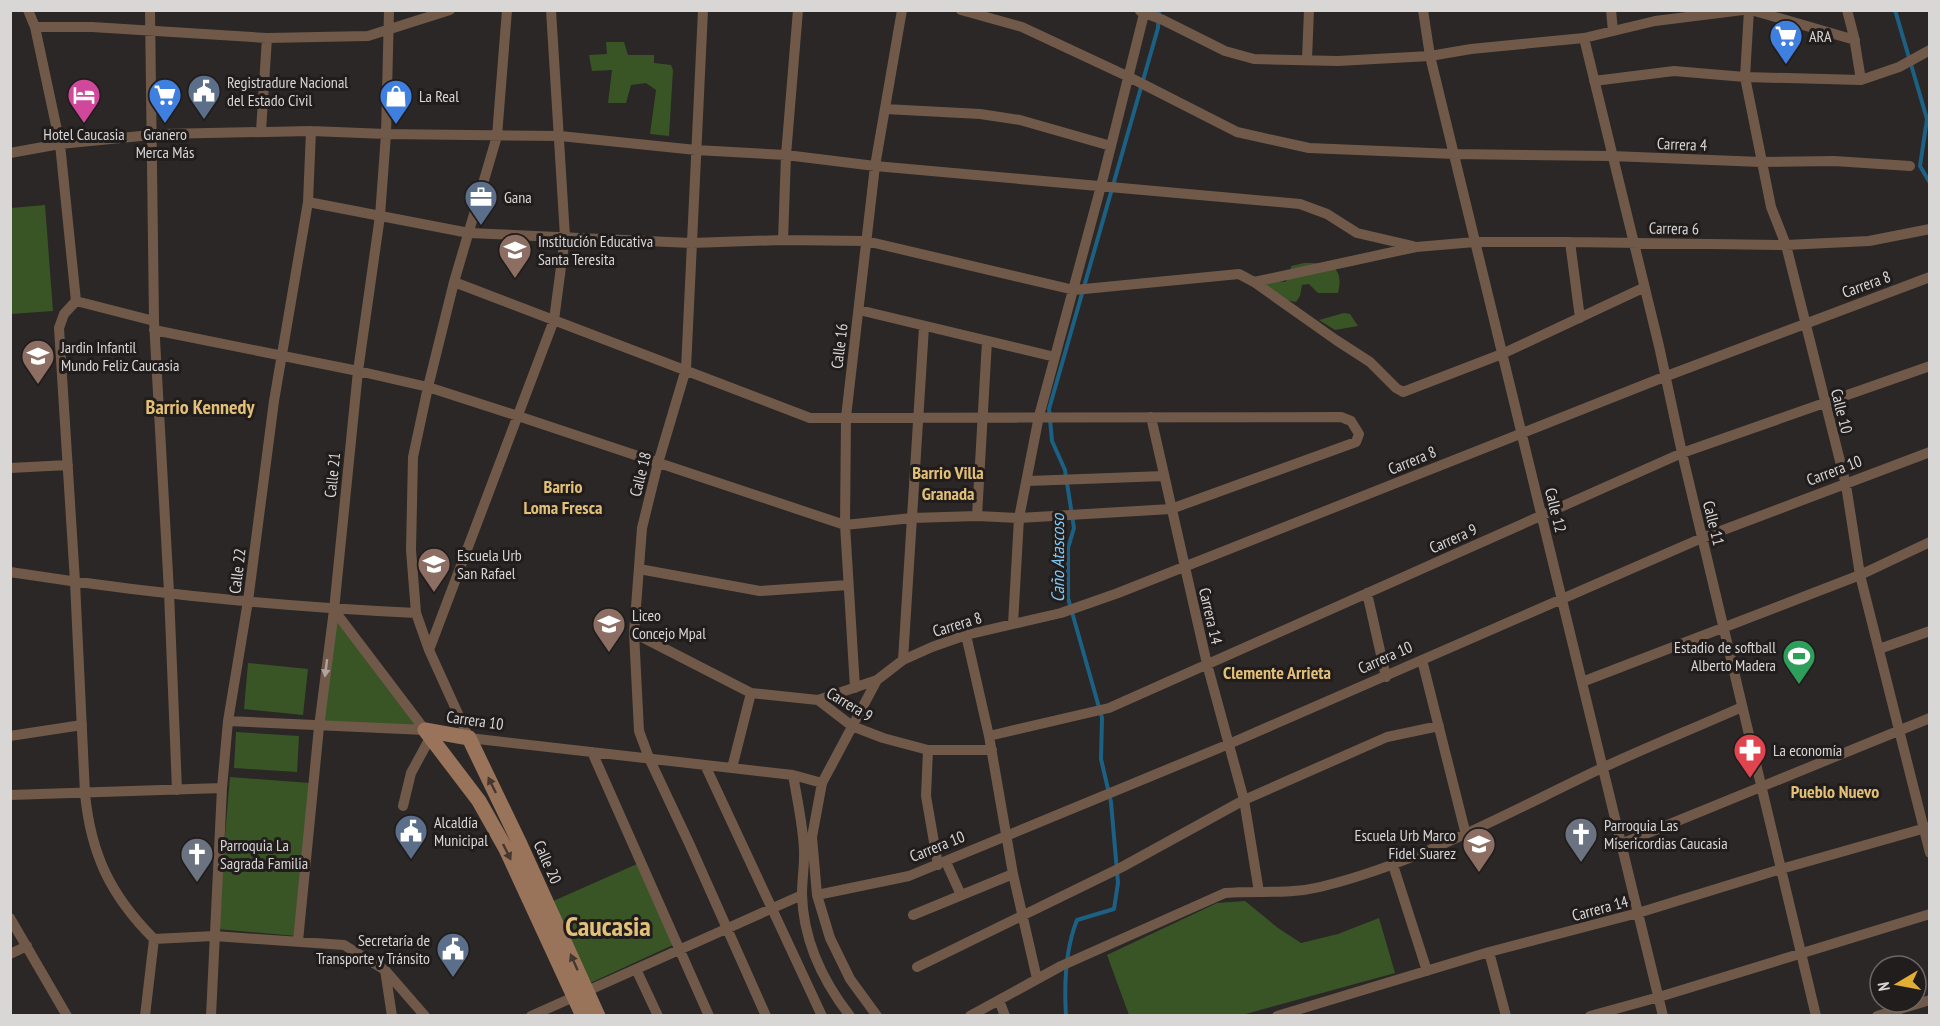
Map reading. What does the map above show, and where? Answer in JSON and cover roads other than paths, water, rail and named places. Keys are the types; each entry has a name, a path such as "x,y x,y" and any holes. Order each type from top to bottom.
{"street":[{"path":"28,10 34,27 60,144 76,301 64,314 59,328 75,582 85,794 88,822 95,851 113,890 132,917 154,939 214,936 344,945 385,970 425,1016"},
{"path":"150,10 154,325 170,592 177,790"},
{"name":"Calle 21","path":"298,941 358,371 372,261 381,216 386,134 388,10"},
{"path":"34,27 92,27 267,38 368,36 450,10"},
{"path":"469,738 429,650 416,614 411,550 413,457 454,282 497,136 507,10"},
{"path":"429,650 554,320 565,237 550,10"},
{"name":"Calle 18","path":"703,10 686,369 658,463 642,528 634,633 639,731 649,758 766,1016"},
{"path":"783,240 786,155 798,10"},
{"name":"Calle 16","path":"855,688 846,525 846,417 875,166 902,10"},
{"name":"Carrera 4","path":"961,10 1022,27 1238,132 1309,148 1761,162 1834,161 1910,166"},
{"path":"1307,59 1309,10"},
{"name":"Calle 12","path":"1423,10 1430,56 1663,1016"},
{"path":"1611,10 1613,31"},
{"path":"1013,624 1019,518 1047,416 1055,357 1081,289 1109,186 1111,146 1138,82 1141,12 1161,16 1225,51 1254,59 1338,61 1430,56 1471,49 1584,38 1655,21 1743,10"},
{"path":"1750,10 1855,40"},
{"name":"Calle 10","path":"1750,10 1745,77 1761,162 1771,207 1786,245 1846,485 1860,575 1880,649 1898,730 1927,828 1929,853"},
{"path":"1847,10 1855,40 1861,80"},
{"path":"261,131 267,38"},
{"name":"Calle 11","path":"1584,38 1643,288 1659,346 1664,377 1816,1016"},
{"path":"1594,81 1674,71 1745,77 1861,80 1899,67 1929,50"},
{"path":"885,109 980,114 1020,120 1111,146"},
{"path":"10,153 60,144 152,135 261,131 560,136 1300,204 1328,214 1357,233 1416,247"},
{"name":"Calle 22","path":"211,1016 222,788 228,721 248,600 281,356 308,202 311,132"},
{"path":"308,202 469,232 691,243 783,240 866,242 1081,289 1239,274 1370,362 1396,388 1407,392 1502,354 1643,288"},
{"name":"Carrera 6","path":"1416,247 1475,242 1786,245 1869,241 1929,229"},
{"path":"1570,242 1580,318"},
{"path":"1254,282 1416,247"},
{"name":"Carrera 8","path":"877,680 903,660 932,647 966,635 1079,607 1664,377 1929,277"},
{"path":"76,301 154,325 281,356 428,387 846,525 912,518 977,516 1019,518 1172,509 1356,441 1359,434 1351,420 1341,417 810,418 454,282"},
{"path":"858,310 1055,357"},
{"path":"903,660 924,327"},
{"path":"977,516 987,341"},
{"name":"Carrera 9","path":"989,736 1109,708 1682,453 1929,366"},
{"name":"Carrera 14","path":"1150,417 1207,664 1244,800 1259,892"},
{"name":"Carrera 10","path":"817,895 909,876 942,863 1229,744 1702,538 1929,452"},
{"path":"10,468 68,465"},
{"path":"1028,481 1164,476"},
{"path":"1582,682 1860,575 1929,542"},
{"path":"639,569 760,591 848,585"},
{"path":"10,572 75,582 334,610 416,614"},
{"path":"1367,593 1386,676"},
{"path":"334,610 427,734 411,773 403,806"},
{"path":"1880,649 1929,631"},
{"name":"Carrera 9","path":"634,633 752,693 818,700 852,726 884,738 928,750 992,750"},
{"path":"966,635 992,750 1013,874 1024,914 1037,979"},
{"path":"1422,660 1466,834"},
{"path":"818,700 877,680"},
{"path":"877,680 822,783 812,837 817,895 830,938 850,979 877,1016"},
{"path":"732,768 752,693"},
{"path":"970,1016 1066,964 1225,893 1285,893 1320,887 1393,865 1466,834 1603,768 1742,707"},
{"path":"1622,844 1929,718"},
{"name":"Carrera 10","path":"228,721 469,738 794,775 822,783"},
{"path":"10,735 82,725"},
{"path":"917,967 1117,869 1244,800 1387,737 1438,726"},
{"name":"Calle 20","path":"427,734 479,801 580,993 598,1016"},
{"name":"Calle 20","path":"469,738 580,993 583,1016"},
{"path":"928,750 926,796 942,863 961,895"},
{"path":"592,752 710,1016"},
{"path":"705,765 822,1016"},
{"path":"794,775 805,856 802,895 806,928 817,963 836,997 850,1016"},
{"path":"10,795 222,788"},
{"name":"Carrera 14","path":"1277,1016 1290,1014 1489,952 1638,913 1781,869 1927,828"},
{"path":"1393,865 1427,971"},
{"path":"913,915 1013,874"},
{"path":"531,1016 802,895"},
{"path":"1590,1016 1929,914"},
{"path":"10,918 67,1016"},
{"path":"145,1016 154,939"},
{"path":"10,954 27,946"},
{"path":"1489,952 1506,1016"},
{"path":"636,969 658,1016"},
{"path":"385,970 392,1016"},
{"path":"999,1000 1005,1016"},
{"path":"1877,1016 1929,1000"}],"waterway":[{"name":"Caño Atascoso","path":"1066,1016 1066,967 1077,920 1114,909 1118,883 1111,802 1101,759 1102,718 1068,598 1068,548 1074,528 1065,470 1052,441 1049,409 1158,28 1159,10"},
{"path":"1895,10 1927,119 1920,166 1930,183"}],"place":[{"name":"ARA","path":"1786,65"},
{"name":"Registradure Nacional del Estado Civil","path":"204,120"},
{"name":"Hotel Caucasia","path":"84,124"},
{"name":"Granero Merca Más","path":"165,124"},
{"name":"La Real","path":"396,125"},
{"name":"Gana","path":"481,226"},
{"name":"Institución Educativa Santa Teresita","path":"515,279"},
{"name":"Jardin Infantil Mundo Feliz Caucasia","path":"38,385"},
{"name":"Escuela Urb San Rafael","path":"434,593"},
{"name":"Liceo Concejo Mpal","path":"609,653"},
{"name":"Estadio de softball Alberto Madera","path":"1799,685"},
{"name":"La economía","path":"1750,779"},
{"name":"Alcaldía Municipal","path":"411,860"},
{"name":"Parroquia Las Misericordias Caucasia","path":"1581,863"},
{"name":"Escuela Urb Marco Fidel Suarez","path":"1479,873"},
{"name":"Parroquia La Sagrada Familia","path":"197,883"},
{"name":"Secretaría de Transporte y Tránsito","path":"453,978"}],"district":[{"name":"Barrio Kennedy","path":"200,407"},
{"name":"Barrio Villa Granada","path":"948,482"},
{"name":"Barrio Loma Fresca","path":"563,496"},
{"name":"Clemente Arrieta","path":"1277,672"},
{"name":"Pueblo Nuevo","path":"1835,791"},
{"name":"Caucasia","path":"608,925"}]}
